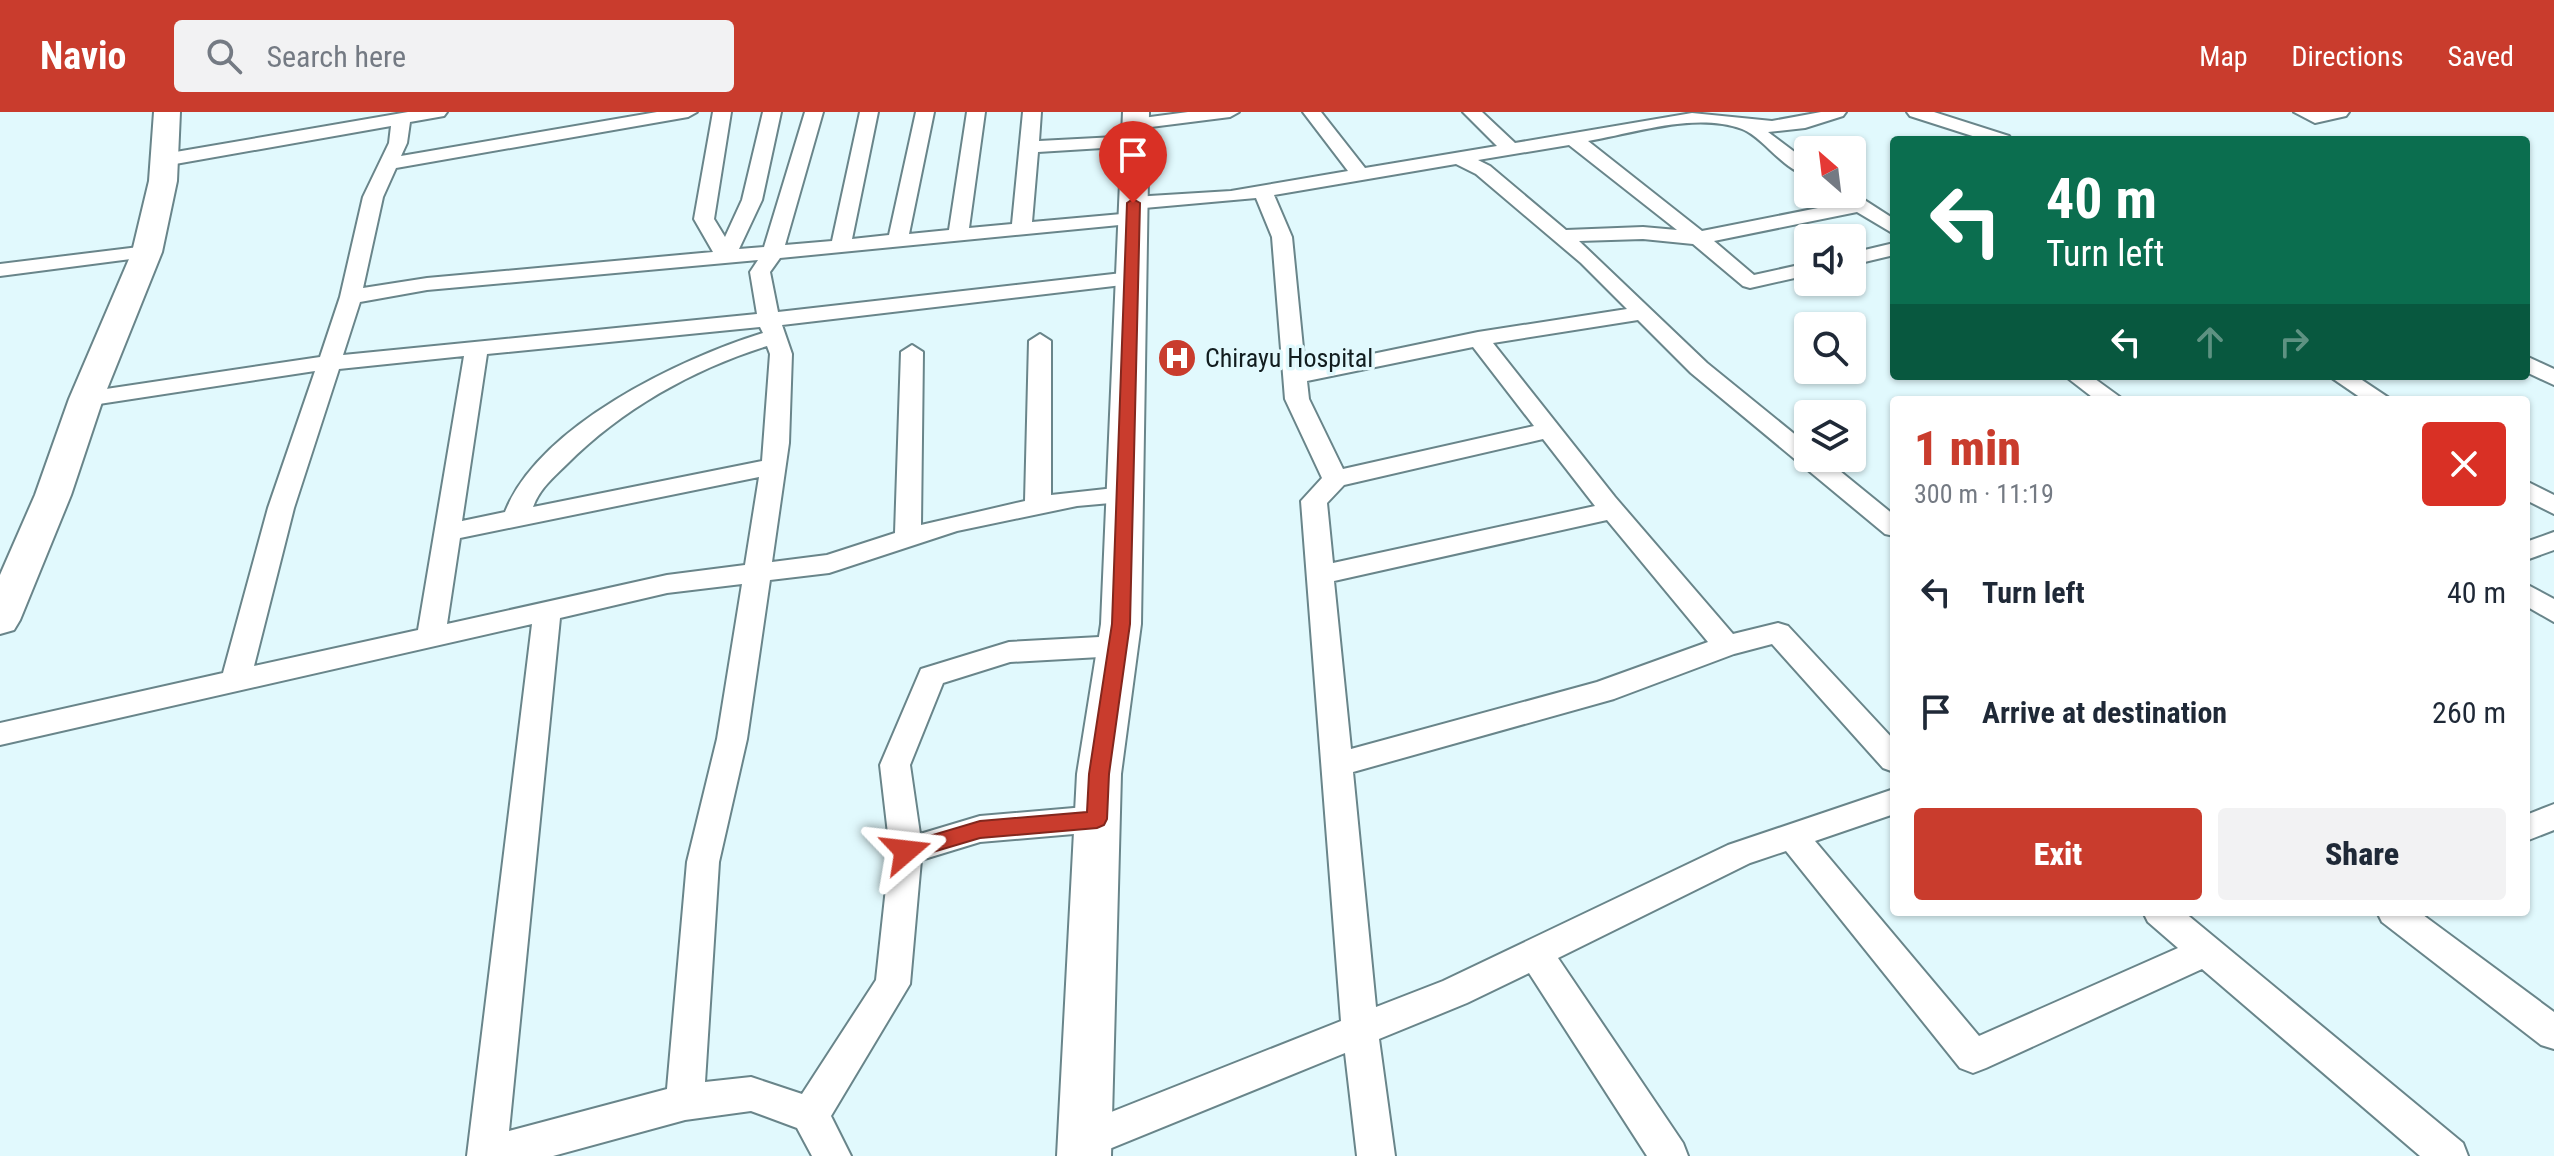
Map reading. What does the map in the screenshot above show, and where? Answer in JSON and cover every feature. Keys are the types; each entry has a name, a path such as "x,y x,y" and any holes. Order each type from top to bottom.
{"street":[{"path":"0,620 53,495 86,399 147,252 163,181 167,112"},
{"path":"164,160 438,112"},
{"path":"388,164 688,112"},
{"path":"722,112 704,219 726,256"},
{"path":"726,256 752,200 772,112"},
{"path":"685,1102 703,862 732,739 773,467 781,354 760,272 773,252 814,112"},
{"path":"841,245 869,112"},
{"path":"898,240 925,112"},
{"path":"958,235 976,112"},
{"path":"1022,229 1032,112"},
{"path":"1029,147 1135,126 1230,112"},
{"path":"1312,112 1359,173"},
{"path":"1472,112 1510,148"},
{"path":"1598,112 1621,131"},
{"path":"351,297 427,284 1022,229 1708,117 1750,125 1802,124 1837,112"},
{"path":"1916,112 1991,136"},
{"path":"2303,112 2315,118 2340,112"},
{"path":"235,683 281,508 351,297 373,197 398,143 401,119"},
{"path":"1750,125 1794,161"},
{"path":"1135,126 1118,646 1099,774 1084,1149 1455,992 1739,854 1890,802"},
{"path":"1573,139 1750,282 1794,272"},
{"path":"1457,157 1483,170 1560,236 1699,368 1794,446"},
{"path":"1263,191 1282,237 1297,399 1335,479"},
{"path":"1560,236 1643,233 1698,238 1868,206 1890,225"},
{"path":"1866,256 1890,250"},
{"path":"0,270 147,252"},
{"path":"86,399 329,363 477,348 772,328 1131,278"},
{"path":"1295,377 1478,339 1643,313"},
{"path":"516,518 527,489 583,434 642,393 772,328"},
{"path":"1478,339 1612,511 1727,646"},
{"path":"1038,507 1040,341"},
{"path":"431,638 477,348"},
{"path":"908,539 912,352"},
{"path":"2530,365 2554,378"},
{"path":"2082,380 2106,396"},
{"path":"2347,380 2373,396"},
{"path":"1376,1156 1360,1030 1314,501 1335,479 1549,430"},
{"path":"448,532 773,467"},
{"path":"1826,472 1890,521"},
{"path":"2530,491 2554,506"},
{"path":"0,734 667,584 829,564 952,524 1077,498 1124,495"},
{"path":"1320,575 1612,511"},
{"path":"2530,550 2554,541"},
{"path":"2530,596 2554,612"},
{"path":"547,611 486,1156 685,1102 751,1094 810,1115 832,1156"},
{"path":"1337,765 1604,691 1727,646 1778,633 1890,756"},
{"path":"810,1115 893,984 906,851 895,765 931,676 1009,652 1118,646"},
{"path":"2530,826 2554,817"},
{"path":"906,851 980,829 1097,819"},
{"path":"1792,836 1973,1056 2206,951"},
{"path":"2165,916 2439,1154"},
{"path":"2399,916 2554,1033"},
{"path":"1535,953 1669,1156"}],"place":[{"name":"Chirayu Hospital","path":"1177,358"}],"route":[{"path":"906,851 980,829 1097,819 1099,774 1121,624 1133,203"}]}
